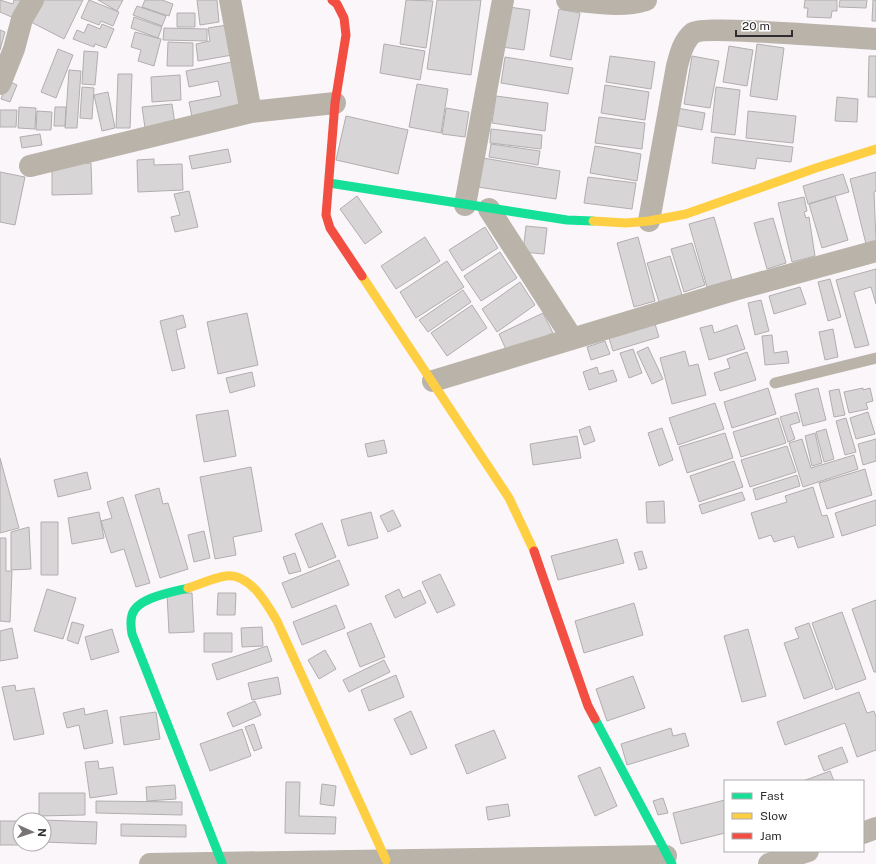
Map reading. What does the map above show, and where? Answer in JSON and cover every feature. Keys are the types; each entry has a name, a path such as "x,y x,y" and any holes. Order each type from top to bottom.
{"street":[{"path":"0,84 14,48 22,19 33,0"},
{"path":"230,0 251,112"},
{"path":"150,864 386,860 669,860 588,706 535,554 509,498 433,380 330,228 326,215 335,103 346,35 344,18 337,4 332,0"},
{"path":"465,205 503,0"},
{"path":"567,0 615,4 636,3 646,0"},
{"path":"650,221 677,66 683,46 693,33 708,30 724,30 876,40"},
{"path":"30,166 251,112 335,103"},
{"path":"329,183 567,220 626,223 650,221 686,214 816,168 876,149"},
{"path":"489,209 572,338"},
{"path":"433,380 734,290 876,251"},
{"path":"222,863 132,634 131,611 138,604 146,600 227,576 238,577 249,583 263,598 277,621 386,860"},
{"path":"864,833 876,828"},
{"path":"769,864 805,852"}],"lane":[{"path":"775,384 876,358"}],"building":[{"path":"0,0 13,4 14,0 29,0 21,21 0,12"},
{"path":"40,0 83,0 64,39 29,21"},
{"path":"89,0 119,12 113,26 101,21 99,25 81,18"},
{"path":"98,0 123,0 117,11"},
{"path":"145,0 162,0 173,4 169,16 142,7"},
{"path":"197,0 217,0 219,22 200,25"},
{"path":"406,0 433,1 426,48 400,44"},
{"path":"437,0 481,0 471,75 427,69"},
{"path":"805,0 837,0 837,11 832,11 831,18 807,17 808,8 804,8"},
{"path":"840,0 867,0 866,8 839,7"},
{"path":"873,0 876,0 876,21 872,21"},
{"path":"137,6 166,16 162,26 133,15"},
{"path":"509,7 530,10 524,50 502,47"},
{"path":"559,9 580,13 571,60 550,56"},
{"path":"177,13 195,13 195,27 177,27"},
{"path":"134,17 162,27 158,38 131,28"},
{"path":"88,24 100,29 102,24 114,29 106,48 95,44 94,47 73,39 77,30 84,33"},
{"path":"233,24 238,54 198,61 196,44 210,41 208,28"},
{"path":"164,28 207,29 207,41 163,40"},
{"path":"0,30 5,32 0,50"},
{"path":"135,32 161,39 154,66 138,61 141,50 131,47"},
{"path":"168,42 193,43 193,66 167,66"},
{"path":"384,44 425,51 420,80 380,73"},
{"path":"757,44 784,48 777,100 750,96"},
{"path":"729,46 753,50 747,86 723,82"},
{"path":"58,49 73,55 56,98 41,92"},
{"path":"84,51 98,52 95,85 82,84"},
{"path":"610,56 655,62 651,89 606,82"},
{"path":"692,56 719,61 710,108 684,104"},
{"path":"869,56 876,56 876,97 868,97"},
{"path":"505,57 573,68 568,94 501,83"},
{"path":"232,62 242,112 193,122 189,102 221,96 218,81 189,87 186,71"},
{"path":"69,70 81,71 77,128 65,128"},
{"path":"118,74 132,74 130,128 116,128"},
{"path":"180,75 181,100 152,102 151,77"},
{"path":"8,81 17,85 10,102 1,99"},
{"path":"417,84 448,89 441,133 409,127"},
{"path":"605,85 649,92 645,120 601,113"},
{"path":"82,87 94,88 92,119 80,118"},
{"path":"716,87 740,90 735,135 711,132"},
{"path":"108,92 115,128 102,131 94,95"},
{"path":"496,96 548,103 545,131 492,123"},
{"path":"837,97 858,99 857,122 835,121"},
{"path":"172,104 175,124 145,128 142,107"},
{"path":"19,107 36,108 35,129 18,128"},
{"path":"55,107 66,107 65,126 54,126"},
{"path":"446,108 469,112 465,137 442,134"},
{"path":"677,108 705,113 702,130 674,125"},
{"path":"0,110 17,110 16,127 0,127"},
{"path":"37,111 52,112 51,130 36,130"},
{"path":"748,111 796,116 793,143 746,138"},
{"path":"346,116 408,130 398,174 336,160"},
{"path":"599,117 645,123 642,149 595,143"},
{"path":"491,129 542,135 541,149 490,143"},
{"path":"40,134 42,145 22,148 20,137"},
{"path":"715,137 793,147 791,162 757,158 755,169 712,163"},
{"path":"491,144 540,151 538,165 489,157"},
{"path":"595,146 641,154 637,181 590,173"},
{"path":"228,149 231,162 192,169 189,156"},
{"path":"483,158 560,171 556,199 478,187"},
{"path":"154,159 154,165 182,164 183,190 138,192 137,160"},
{"path":"91,163 92,194 52,195 52,164"},
{"path":"0,172 25,177 15,225 0,222"},
{"path":"876,172 876,191 874,192 876,241 866,244 850,179"},
{"path":"843,174 849,192 808,204 803,186"},
{"path":"588,177 636,183 632,209 584,203"},
{"path":"189,191 198,227 175,232 171,217 180,215 174,194"},
{"path":"357,196 382,232 365,244 340,209"},
{"path":"835,196 848,240 822,248 809,204"},
{"path":"804,197 807,211 804,212 806,218 809,217 815,256 792,262 778,203"},
{"path":"714,217 732,280 707,287 689,224"},
{"path":"773,218 786,263 767,269 754,223"},
{"path":"526,226 547,228 544,254 523,252"},
{"path":"485,227 498,248 462,271 449,250"},
{"path":"425,237 440,261 396,289 381,266"},
{"path":"638,237 655,301 634,307 617,243"},
{"path":"692,243 705,285 684,292 671,249"},
{"path":"500,252 517,278 481,301 464,276"},
{"path":"670,256 682,295 659,302 647,263"},
{"path":"447,261 464,287 416,318 400,292"},
{"path":"876,269 876,304 871,287 854,292 869,345 855,348 836,280"},
{"path":"830,279 841,317 828,321 818,282"},
{"path":"520,282 535,305 497,332 482,309"},
{"path":"800,287 806,304 774,314 769,296"},
{"path":"463,290 471,302 428,332 419,320"},
{"path":"761,300 769,331 755,335 748,303"},
{"path":"472,305 487,328 447,356 431,333"},
{"path":"247,313 258,365 218,374 207,322"},
{"path":"543,313 553,333 508,354 499,334"},
{"path":"183,315 186,327 176,330 185,368 172,371 160,321"},
{"path":"655,324 659,337 613,351 609,338"},
{"path":"712,325 714,333 737,325 745,349 709,360 700,328"},
{"path":"833,329 838,357 825,360 819,332"},
{"path":"772,335 774,353 787,351 789,363 765,365 762,336"},
{"path":"605,341 610,354 591,360 587,347"},
{"path":"648,347 663,379 652,384 637,352"},
{"path":"633,349 642,373 629,378 620,353"},
{"path":"685,351 689,366 698,364 706,395 672,404 660,358"},
{"path":"747,352 756,380 720,391 714,373 730,368 727,359"},
{"path":"597,367 599,374 613,370 617,381 589,390 583,372"},
{"path":"252,372 255,386 230,393 226,378"},
{"path":"768,388 776,414 732,428 724,402"},
{"path":"818,388 826,420 803,426 795,394"},
{"path":"863,388 863,390 870,388 873,401 866,403 868,409 849,413 844,392"},
{"path":"839,389 845,415 834,417 829,391"},
{"path":"715,403 724,429 678,445 669,418"},
{"path":"228,410 236,456 204,462 196,415"},
{"path":"797,412 800,422 790,425 795,439 788,442 780,417"},
{"path":"868,412 875,434 856,439 850,418"},
{"path":"778,418 786,443 741,457 733,432"},
{"path":"846,418 856,452 845,455 836,421"},
{"path":"590,426 595,441 584,445 579,430"},
{"path":"662,428 673,460 659,466 648,433"},
{"path":"826,429 834,459 824,462 816,432"},
{"path":"725,433 733,458 687,473 679,447"},
{"path":"815,433 822,463 812,466 805,436"},
{"path":"577,436 581,458 533,465 530,444"},
{"path":"802,439 811,468 854,455 858,469 803,487 789,443"},
{"path":"876,439 876,461 863,465 858,444"},
{"path":"384,440 387,453 368,457 365,444"},
{"path":"787,446 796,472 750,487 741,460"},
{"path":"0,458 19,528 0,533"},
{"path":"734,461 743,487 699,502 690,476"},
{"path":"251,467 262,531 233,537 236,555 215,559 200,477"},
{"path":"865,469 872,495 827,509 819,483"},
{"path":"87,472 91,489 58,497 54,480"},
{"path":"797,475 800,486 756,500 753,489"},
{"path":"813,487 822,516 827,515 834,537 798,548 794,536 774,542 771,535 759,539 751,513 787,502 785,496"},
{"path":"159,488 163,504 168,503 188,569 160,578 135,495"},
{"path":"742,492 745,500 702,514 699,505"},
{"path":"123,497 150,583 136,587 124,549 111,553 101,521 112,518 107,502"},
{"path":"876,500 876,525 842,536 835,513"},
{"path":"664,501 665,523 647,523 646,502"},
{"path":"393,510 401,526 388,532 380,516"},
{"path":"99,512 104,538 72,544 68,518"},
{"path":"371,512 378,538 348,546 341,520"},
{"path":"41,522 58,522 58,575 41,575"},
{"path":"322,523 336,557 309,568 295,534"},
{"path":"29,527 31,569 11,570 11,532"},
{"path":"204,531 210,558 194,562 188,535"},
{"path":"0,538 6,538 6,571 12,571 10,622 0,621"},
{"path":"617,539 624,563 558,580 551,556"},
{"path":"642,551 647,568 639,570 634,553"},
{"path":"295,553 301,571 289,574 283,557"},
{"path":"339,560 349,585 292,608 282,583"},
{"path":"440,574 455,605 437,613 422,582"},
{"path":"47,589 76,598 63,639 34,631"},
{"path":"399,589 403,598 420,590 426,603 395,618 385,596"},
{"path":"192,593 194,632 169,633 167,594"},
{"path":"218,593 236,593 235,615 217,615"},
{"path":"876,600 876,672 874,672 852,609"},
{"path":"634,603 643,635 584,653 575,621"},
{"path":"336,605 345,628 302,645 293,622"},
{"path":"842,612 866,679 836,690 812,623"},
{"path":"72,622 84,625 78,644 67,640"},
{"path":"371,623 385,657 360,667 347,633"},
{"path":"809,623 833,688 804,699 784,643 799,638 795,628"},
{"path":"262,627 263,646 242,647 241,628"},
{"path":"12,628 18,658 0,661 0,631"},
{"path":"112,629 119,652 91,660 85,637"},
{"path":"748,629 766,696 742,702 724,636"},
{"path":"204,633 232,633 232,652 204,652"},
{"path":"267,646 272,661 217,680 212,664"},
{"path":"325,650 336,669 319,679 308,660"},
{"path":"384,660 390,672 349,692 343,680"},
{"path":"396,675 404,697 369,711 361,690"},
{"path":"633,676 645,708 607,721 596,689"},
{"path":"278,677 281,694 252,700 248,683"},
{"path":"15,685 16,691 34,688 44,734 14,740 2,687"},
{"path":"859,692 867,713 874,711 876,717 876,750 857,757 845,723 785,745 777,722"},
{"path":"255,701 261,715 233,727 227,713"},
{"path":"84,708 85,715 107,710 113,743 84,749 79,725 67,728 63,713"},
{"path":"411,711 427,748 411,755 394,719"},
{"path":"156,712 160,739 124,745 120,717"},
{"path":"254,724 262,748 254,751 245,727"},
{"path":"671,728 673,736 685,733 689,746 627,765 621,744"},
{"path":"242,729 251,756 210,771 200,744"},
{"path":"494,730 506,758 467,774 455,745"},
{"path":"842,747 848,762 824,771 818,756"},
{"path":"98,761 99,769 113,767 117,794 90,798 85,762"},
{"path":"600,767 617,806 595,816 578,776"},
{"path":"830,771 834,780 806,780"},
{"path":"286,782 300,782 299,816 336,817 335,834 285,833"},
{"path":"322,784 336,786 334,806 320,804"},
{"path":"175,785 176,799 147,801 146,787"},
{"path":"39,793 85,793 85,815 52,816 52,812 39,812"},
{"path":"663,798 668,813 658,815 653,801"},
{"path":"724,800 724,833 681,844 673,813"},
{"path":"96,801 182,802 182,815 96,813"},
{"path":"508,804 510,816 488,820 486,807"},
{"path":"52,820 97,822 96,844 52,842"},
{"path":"0,821 12,821 12,845 0,845"},
{"path":"121,824 186,825 186,837 121,836"}],"traffic: fast":[{"path":"329,183 567,220 593,221"},
{"path":"188,588 164,594 140,604 132,615 131,629 222,863"},
{"path":"595,719 672,864"}],"traffic: slow":[{"path":"593,221 626,223 649,221 686,214 816,168 876,149"},
{"path":"362,276 509,498 534,551"},
{"path":"188,588 221,577 235,576 250,584 263,598 277,621 386,860"}],"traffic: jam":[{"path":"332,0 337,4 344,18 346,35 335,103 326,215 330,228 362,276"},
{"path":"534,551 588,706 595,719"}]}
